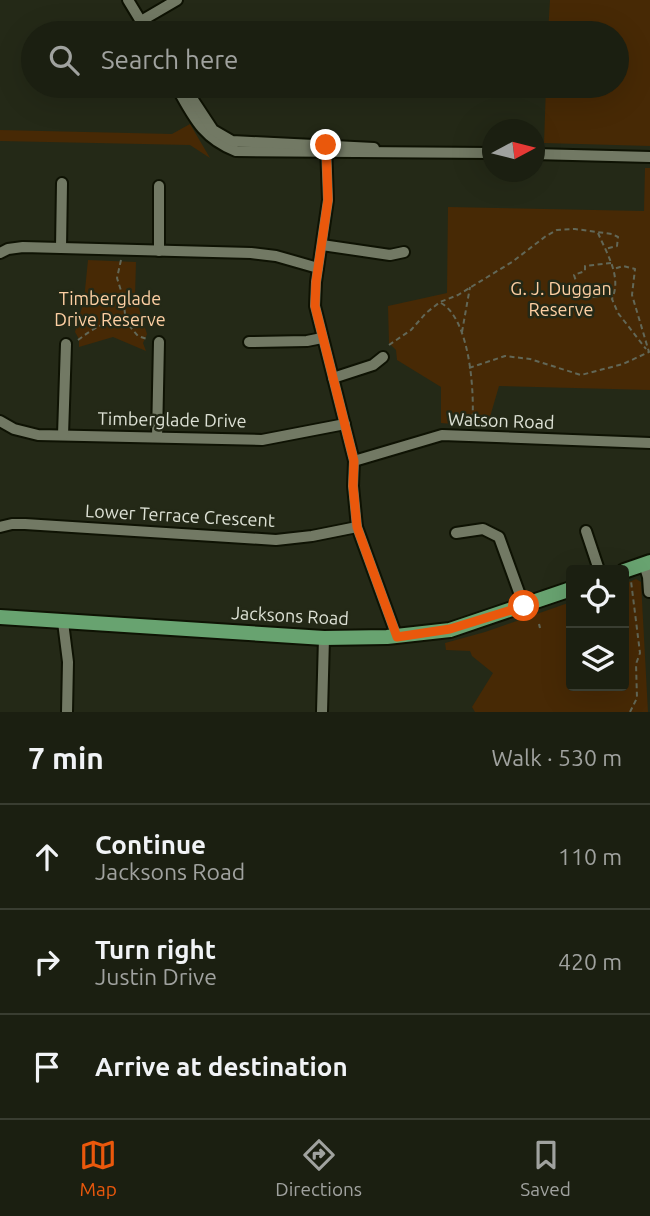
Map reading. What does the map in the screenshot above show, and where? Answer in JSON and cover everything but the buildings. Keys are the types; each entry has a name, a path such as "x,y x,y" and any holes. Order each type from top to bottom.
{"main road":[{"path":"629,575 647,563"},
{"name":"Jacksons Road","path":"0,617 324,638 392,637 450,629 566,591"}],"street":[{"path":"128,0 141,21 177,0"},
{"path":"184,98 208,136 220,145 236,151 330,149 482,153"},
{"path":"192,98 213,130 232,141 330,149"},
{"path":"330,149 328,200 315,306 354,461 353,486 357,527 385,602 392,637"},
{"path":"545,154 650,157"},
{"path":"61,248 62,183"},
{"path":"159,186 159,251"},
{"path":"322,245 390,255 404,252"},
{"path":"1,249 23,247 267,254 318,268"},
{"path":"249,342 307,341 322,338"},
{"path":"157,437 159,342"},
{"path":"63,435 66,344"},
{"path":"332,378 373,365 383,357"},
{"name":"Timberglade Drive","path":"0,421 28,433 262,440 345,424"},
{"name":"Watson Road","path":"354,461 442,435 650,443"},
{"name":"Lower Terrace Crescent","path":"0,527 26,524 276,540 357,527"},
{"path":"456,533 484,529 499,537 524,606"},
{"path":"586,531 597,565"},
{"path":"647,563 649,592"},
{"path":"67,712 68,622"},
{"path":"321,712 324,638"}],"path":[{"path":"389,345 411,330 440,302 458,295 558,230 575,229 618,237 617,246 605,249"},
{"path":"598,232 614,269 612,299 618,313 650,353"},
{"path":"122,259 117,278 127,322 138,335 147,339"},
{"path":"611,263 585,266 584,271 574,275 579,291 587,291 591,297 614,295"},
{"path":"614,269 623,266 635,269 632,295 650,353"},
{"path":"462,333 470,286"},
{"path":"440,302 449,307 462,333 474,403 472,427"},
{"path":"78,340 96,326 116,321 127,322"},
{"path":"469,368 505,356 530,359 581,375 623,364 650,353"},
{"path":"629,588 640,653 636,664 637,698 630,712"},
{"path":"539,624 540,628"}],"green space":[{"path":"550,0 650,0 650,146 545,143 546,98 629,98 629,21 549,21"},
{"path":"190,124 210,158 190,145 0,141 0,130 172,134"},
{"name":"G. J. Duggan Reserve","path":"645,168 650,168 650,390 499,386 487,427 441,423 441,387 397,360 396,350 389,343 388,306 447,293 448,207 644,211"},
{"name":"Timberglade Drive Reserve","path":"88,260 136,262 135,296 147,334 143,343 146,351 113,337 79,347 75,332 84,300"},
{"path":"636,579 641,582 648,712 475,712 472,707 493,673 472,656 470,651 446,650 445,643 566,604 566,691 629,691 629,582"}],"route":[{"path":"326,145 328,200 315,306 354,461 353,486 357,527 397,637 450,629 524,606"}]}
